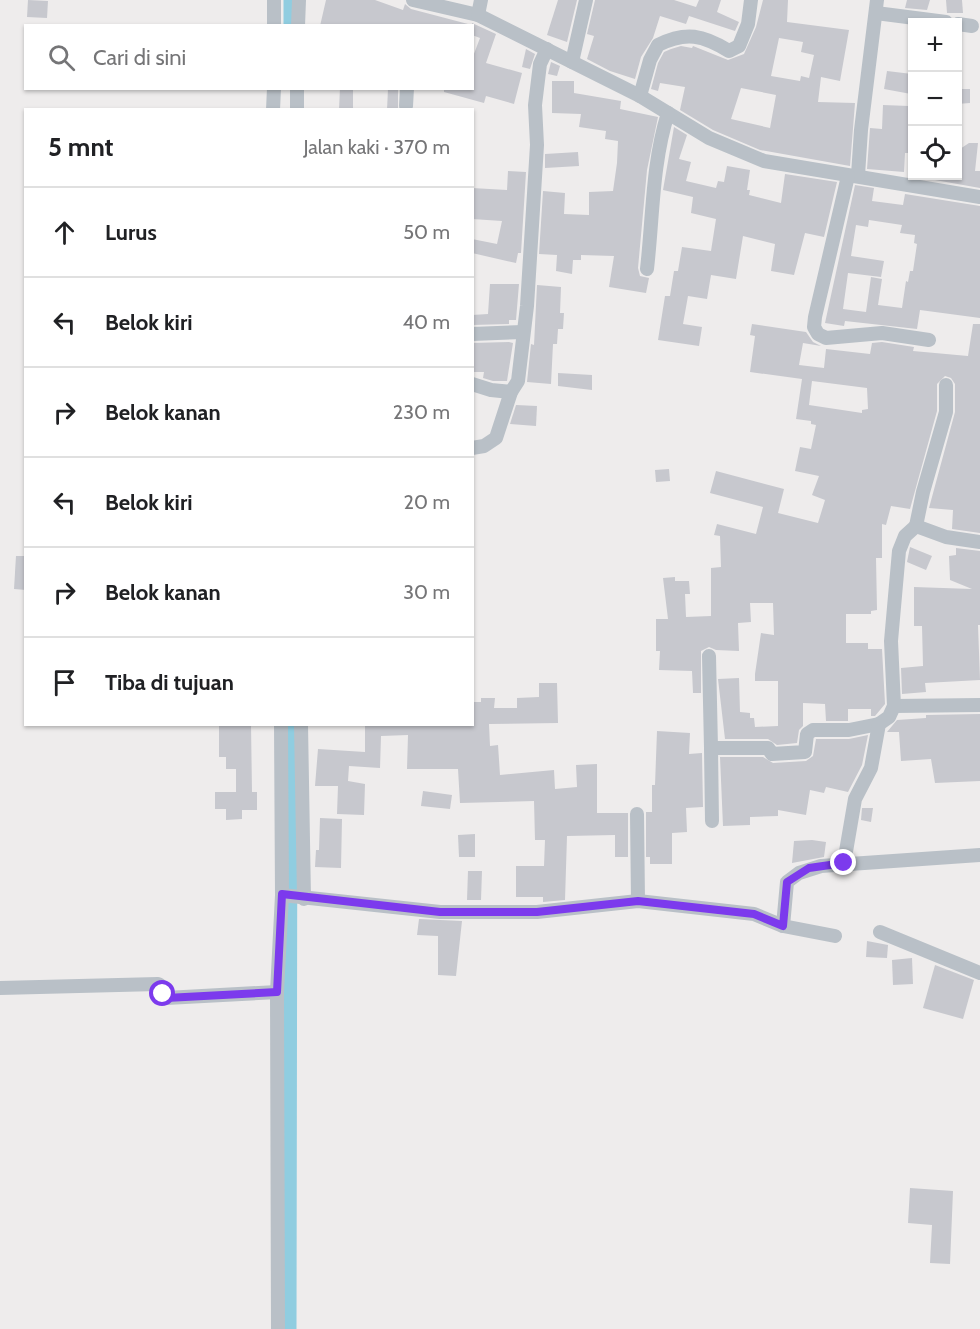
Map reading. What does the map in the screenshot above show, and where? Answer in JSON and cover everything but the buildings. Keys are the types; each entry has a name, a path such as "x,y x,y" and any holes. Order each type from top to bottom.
{"street":[{"path":"274,0 274,24"},
{"path":"298,24 299,0"},
{"path":"412,0 478,15 640,96 709,138 764,161 980,197"},
{"path":"478,15 481,0"},
{"path":"572,62 586,0"},
{"path":"640,96 650,60 658,45 678,38 699,36 716,42 729,51 739,46 748,24 751,0"},
{"path":"927,18 876,7 853,176 814,327 818,334 826,338 882,333 929,340"},
{"path":"474,448 484,446 496,438 511,392 518,381 527,306 537,145 535,105 540,64 547,49"},
{"path":"273,108 274,90"},
{"path":"297,90 297,108"},
{"path":"406,106 407,90"},
{"path":"647,269 654,175 668,114"},
{"path":"474,334 523,332"},
{"path":"474,385 491,390 511,392"},
{"path":"711,748 768,748 772,754 800,753 805,752 807,734 813,730 849,730 879,724 890,717 894,706 891,641 898,551 905,536 916,526 923,492 946,412 946,385"},
{"path":"916,526 946,537 980,542"},
{"path":"709,656 712,821"},
{"path":"894,706 980,705"},
{"path":"844,863 855,799 872,768 879,724"},
{"path":"282,726 293,897"},
{"path":"278,1329 277,992 293,897 301,726"},
{"path":"637,814 638,901"},
{"path":"783,926 787,882 809,868 844,863 980,855"},
{"path":"293,897 451,912 537,912 638,901 754,914 783,926 835,936"},
{"path":"880,932 980,973"},
{"path":"0,988 158,984 166,998 277,992"}],"waterway":[{"path":"291,0 291,24"},
{"path":"289,1329 290,726"}],"route":[{"path":"163,994 166,998 277,992 282,894 299,898 440,912 537,912 638,901 754,914 783,926 787,882 809,868 844,863"}]}
